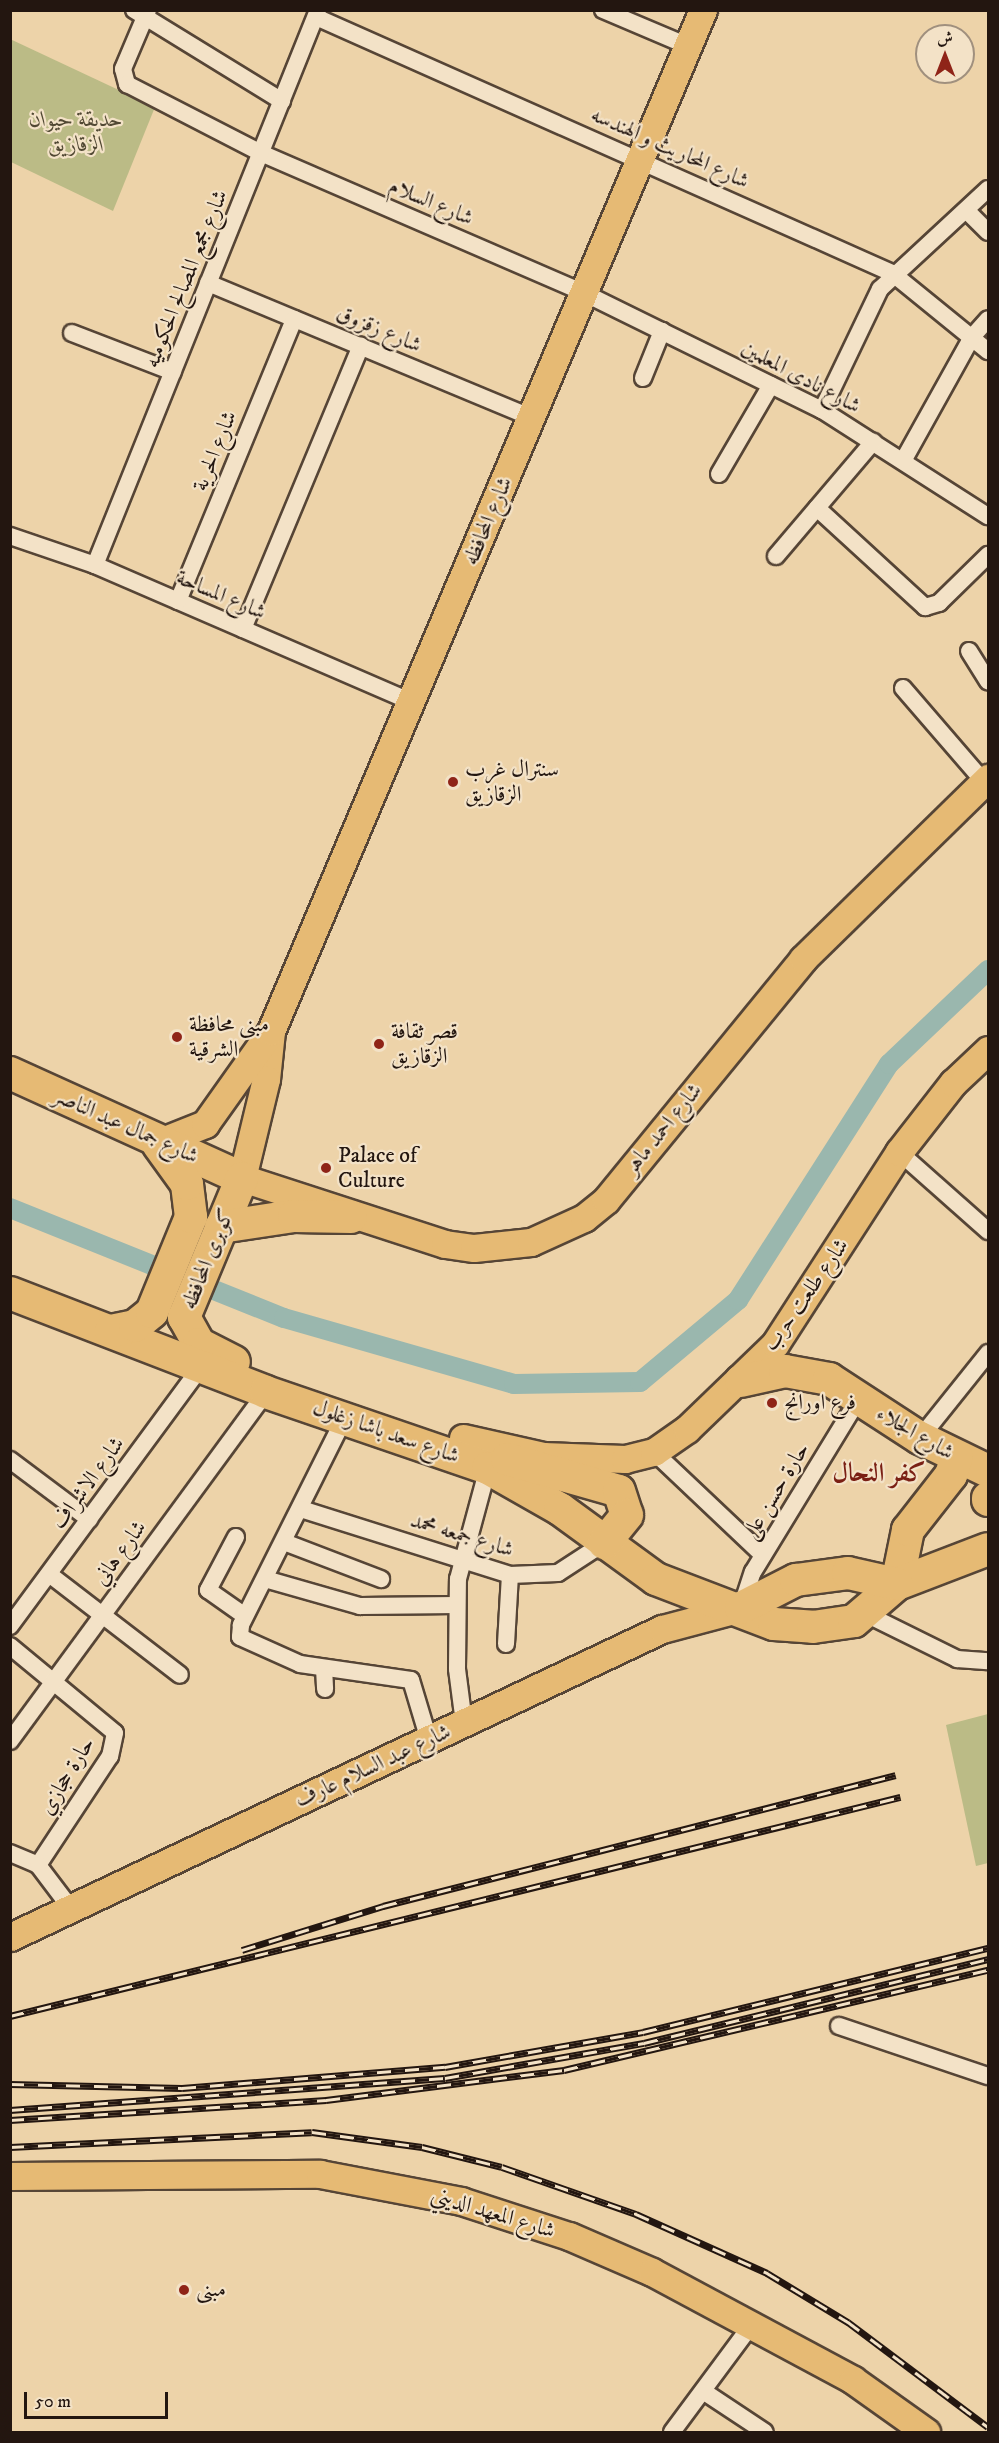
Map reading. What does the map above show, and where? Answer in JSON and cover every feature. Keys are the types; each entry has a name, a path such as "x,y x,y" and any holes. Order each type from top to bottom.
{"highway":[{"name":"شارع جمال عبد الناصر","path":"10,1073 157,1143 242,1178"},
{"name":"كوبرى المحافظه","path":"148,1316 191,1217 187,1184 157,1143"},
{"name":"كوبرى المحافظه","path":"213,1363 184,1319 242,1178"},
{"path":"220,1229 294,1216 351,1217"},
{"name":"شارع سعد باشا زغلول","path":"13,1300 463,1438 540,1472 619,1491 627,1515 604,1543"},
{"path":"111,1331 148,1316 184,1319"},
{"name":"شارع سعد باشا زغلول","path":"213,1363 266,1392 345,1417 488,1468 560,1509 604,1543 683,1593 741,1608 774,1624 813,1627 866,1614"},
{"name":"شارع الجلاء","path":"741,1381 800,1371 829,1379 858,1400 920,1438 988,1471"},
{"path":"897,1584 908,1530 951,1475 957,1457"},
{"path":"866,1614 897,1584 988,1549"},
{"path":"741,1608 796,1580 848,1573 897,1584"}],"main road":[{"name":"شارع المحافظه","path":"157,1143 205,1124 271,1031 703,10"},
{"name":"شارع احمد ماهر","path":"242,1178 351,1217 474,1248 531,1242 584,1218 606,1200 803,959 986,780"},
{"name":"شارع المحافظه","path":"242,1178 266,1079 271,1031"},
{"name":"شارع طلعت حرب","path":"654,1452 741,1381 800,1312 898,1152 953,1083 988,1050"},
{"path":"463,1438 584,1460 654,1452"},
{"name":"شارع عبد السلام عارف","path":"10,1937 72,1910 662,1629 741,1608"},
{"name":"شارع المعهد الديني","path":"10,2176 238,2172 320,2174 388,2183 569,2236 753,2322 853,2380 926,2433"}],"street":[{"path":"603,10 688,46"},
{"path":"142,13 282,101"},
{"name":"شارع السلام","path":"142,13 123,69 125,81 261,153 584,293"},
{"name":"شارع مجمع المصالح الحكوميه","path":"95,565 317,14"},
{"name":"شارع المحاريث و الهندسه","path":"317,14 892,273 988,351"},
{"path":"822,410 892,273 988,189"},
{"path":"966,210 988,231"},
{"name":"شارع زقزوق","path":"208,283 532,418"},
{"name":"شارع نادى المعلمين","path":"584,293 822,410 988,516"},
{"name":"شارع الحرية","path":"178,601 294,319"},
{"path":"903,461 972,337 988,319"},
{"path":"642,378 662,331"},
{"path":"72,333 172,372"},
{"path":"243,629 361,346"},
{"path":"719,474 771,385"},
{"path":"776,556 873,442"},
{"path":"817,508 925,607 939,603 988,555"},
{"name":"شارع المساحة","path":"10,536 95,565 411,702"},
{"path":"969,651 988,682"},
{"path":"903,688 986,780"},
{"path":"898,1152 988,1231"},
{"path":"920,1438 988,1353"},
{"name":"شارع الاشراف","path":"10,1626 89,1519 213,1363"},
{"name":"شارع هاني","path":"10,1741 266,1392"},
{"name":"حارة حسن على","path":"741,1608 763,1555 858,1400"},
{"path":"345,1417 239,1631 244,1642 324,1668 411,1680 429,1740"},
{"path":"654,1452 763,1555"},
{"path":"10,1460 89,1519"},
{"path":"464,1723 457,1605 461,1559 488,1468"},
{"name":"شارع جمعه محمد","path":"301,1509 510,1575 558,1573 604,1543"},
{"path":"197,1605 208,1590 236,1537"},
{"path":"284,1542 381,1579"},
{"path":"49,1574 180,1675"},
{"path":"506,1644 510,1575"},
{"path":"265,1579 360,1606 457,1605"},
{"path":"208,1590 246,1616"},
{"path":"866,1614 957,1659 988,1661"},
{"name":"حارة حجازي","path":"10,1646 56,1679 108,1722 114,1743 38,1865"},
{"path":"324,1668 325,1689"},
{"path":"10,1853 38,1865 72,1910"},
{"path":"839,2026 988,2076"},
{"path":"672,2433 753,2322"},
{"path":"703,2391 765,2433"}],"green space":[{"name":"حديقة حيوان الزقازيق","path":"10,39 155,107 113,211 11,162"},
{"path":"988,1714 988,1863 976,1866 946,1725"}],"waterway":[{"path":"10,1208 284,1318 514,1384 640,1382 738,1300 889,1064 988,970"}],"railway":[{"path":"242,1950 383,1906 896,1775"},
{"path":"10,2016 900,1797"},
{"path":"10,2084 182,2088 445,2067 643,2032 988,1948"},
{"path":"10,2110 445,2078 644,2043 988,1959"},
{"path":"10,2120 326,2100 564,2070 988,1970"},
{"path":"10,2147 312,2132 422,2147 502,2167 636,2214 767,2273 848,2322 988,2427"}],"place":[{"name":"سنترال غرب الزقازيق","path":"453,782"},
{"name":"مبنى محافظة الشرقية","path":"177,1037"},
{"name":"قصر ثقافة الزقازيق","path":"379,1044"},
{"name":"Palace of Culture","path":"326,1168"},
{"name":"فرع اورانج","path":"772,1403"},
{"name":"مبنى","path":"184,2290"}],"district":[{"name":"كفر النحال","path":"879,1474"}]}
